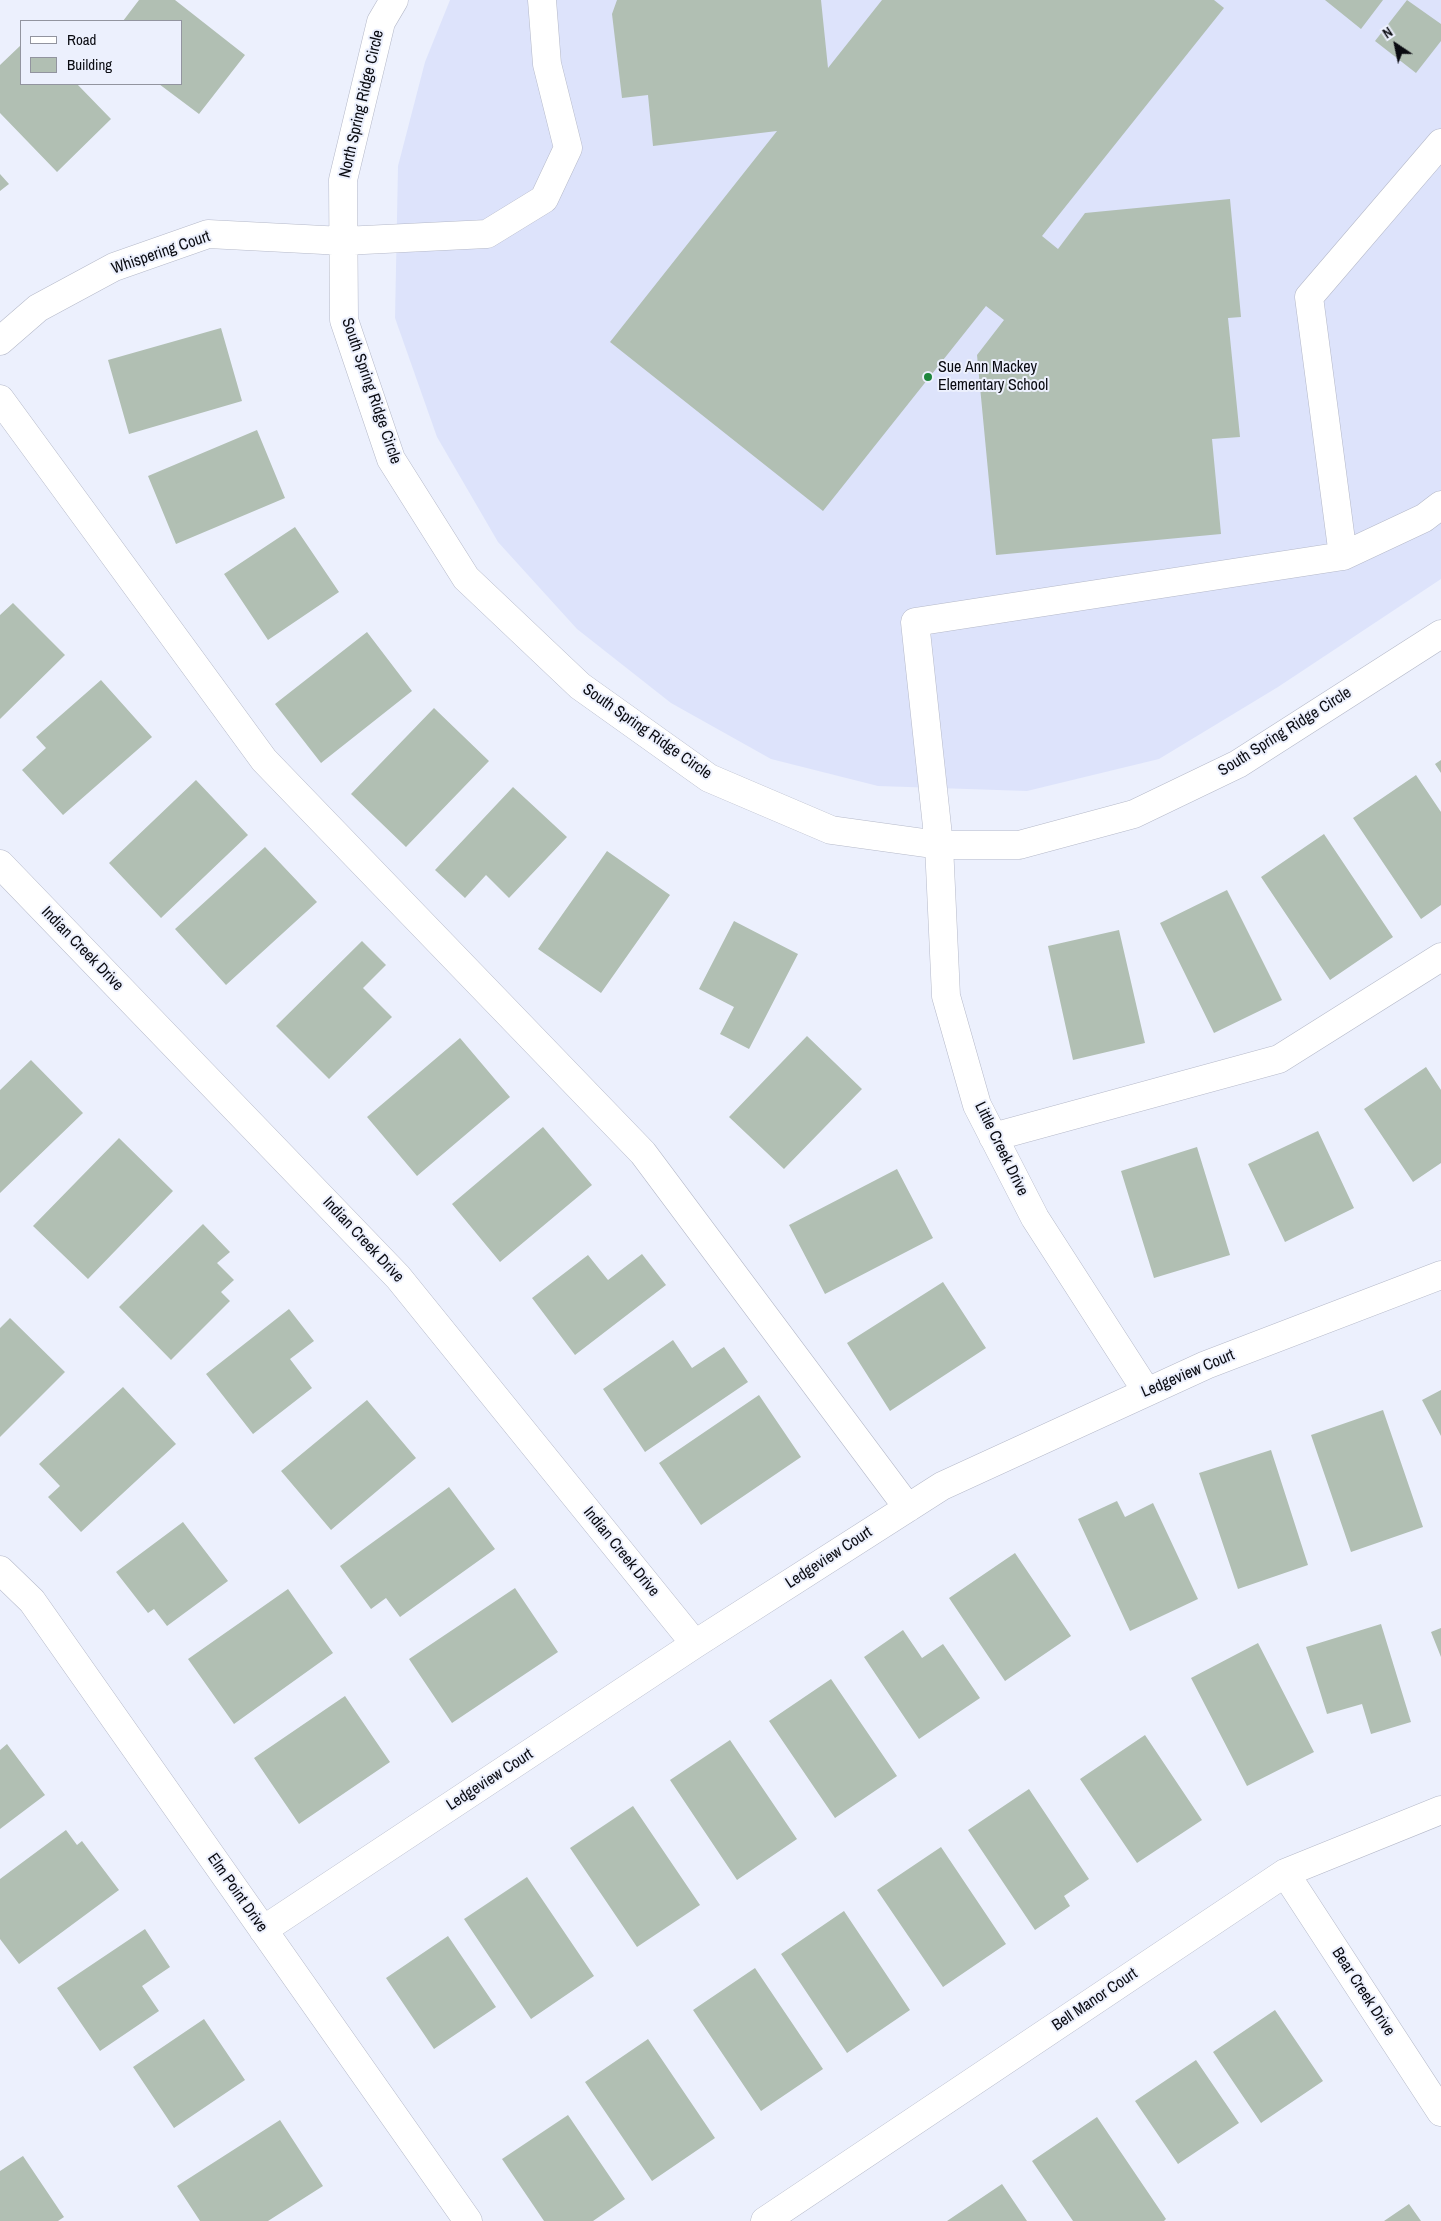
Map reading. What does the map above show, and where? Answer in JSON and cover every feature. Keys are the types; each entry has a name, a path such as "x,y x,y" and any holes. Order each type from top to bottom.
{"street":[{"name":"North Spring Ridge Circle","path":"343,241 343,180 382,22 394,0"},
{"name":"Whispering Court","path":"0,342 38,308 114,267 208,234 343,241 487,234 544,199 568,148 547,64 542,0"},
{"path":"1441,143 1309,297 1343,556 1424,518 1441,505"},
{"name":"South Spring Ridge Circle","path":"343,241 344,320 391,459 466,578 580,686 710,778 831,830 939,845 1019,845 1134,814 1238,764 1441,634"},
{"path":"0,398 264,760 643,1153 908,1508"},
{"name":"Little Creek Drive","path":"1147,1392 1035,1218 978,1105 946,996 939,845 915,622 1343,556"},
{"name":"Indian Creek Drive","path":"0,864 398,1277 695,1644"},
{"path":"993,1137 1279,1059 1441,957"},
{"name":"Ledgeview Court","path":"264,1930 695,1644 942,1486 1206,1365 1441,1275"},
{"name":"Elm Point Drive","path":"0,1570 32,1601 468,2221"},
{"name":"Bell Manor Court","path":"765,2221 1285,1873 1441,1810"},
{"name":"Bear Creek Drive","path":"1285,1873 1441,2112"}],"shaded area":[{"name":"Sue Ann Mackey Elementary School","path":"450,0 1441,0 1441,579 1278,687 1159,759 1027,791 878,786 771,759 671,703 577,629 498,542 437,437 395,318 398,166 425,62"}],"building":[{"path":"139,0 175,0 245,55 199,114 160,85 182,85 182,20 124,20"},
{"path":"617,0 821,0 828,68 882,0 1214,0 1224,8 1042,236 1058,249 1085,213 1230,199 1241,317 1228,318 1240,437 1212,439 1221,534 996,555 977,355 1004,320 986,306 823,511 610,342 777,131 653,146 648,95 622,98 612,14"},
{"path":"1325,0 1383,0 1361,29"},
{"path":"1407,0 1441,24 1441,41 1416,73 1375,41"},
{"path":"20,46 20,85 78,85 111,119 57,172 0,113 0,65"},
{"path":"0,174 9,184 0,191"},
{"path":"221,328 242,401 129,434 108,360"},
{"path":"257,430 285,498 176,544 148,476"},
{"path":"295,527 339,592 268,640 224,574"},
{"path":"13,603 65,655 0,719 0,615"},
{"path":"367,632 412,691 321,763 275,704"},
{"path":"101,680 152,737 63,815 22,770 46,748 36,737"},
{"path":"434,708 489,761 406,847 351,794"},
{"path":"1441,760 1441,773 1435,764"},
{"path":"1416,775 1441,812 1441,905 1421,919 1353,818"},
{"path":"196,780 248,835 161,918 109,863"},
{"path":"513,787 567,837 509,898 486,875 465,898 435,870"},
{"path":"1324,834 1393,937 1330,980 1261,877"},
{"path":"265,847 317,902 226,985 175,929"},
{"path":"607,851 670,895 601,993 538,949"},
{"path":"1227,890 1282,1000 1214,1033 1160,923"},
{"path":"734,921 798,954 749,1049 720,1034 734,1007 699,989"},
{"path":"1119,930 1145,1043 1073,1060 1048,946"},
{"path":"362,941 386,965 363,988 392,1017 329,1079 276,1026"},
{"path":"807,1036 862,1089 784,1169 729,1117"},
{"path":"460,1038 510,1097 417,1176 367,1117"},
{"path":"31,1060 83,1113 0,1193 0,1090"},
{"path":"1426,1067 1441,1090 1441,1163 1413,1182 1364,1109"},
{"path":"543,1127 592,1185 500,1262 452,1204"},
{"path":"1318,1131 1354,1208 1285,1242 1248,1164"},
{"path":"119,1138 173,1191 88,1279 33,1226"},
{"path":"1197,1147 1230,1255 1154,1278 1121,1171"},
{"path":"897,1169 933,1238 825,1294 789,1225"},
{"path":"203,1224 230,1252 217,1263 234,1280 221,1292 230,1301 171,1360 119,1307"},
{"path":"642,1254 666,1285 575,1355 532,1298 588,1255 608,1280"},
{"path":"943,1282 986,1348 890,1411 847,1343"},
{"path":"289,1309 314,1341 290,1359 312,1388 253,1434 206,1374"},
{"path":"10,1318 65,1372 0,1437 0,1328"},
{"path":"673,1340 692,1368 724,1347 748,1382 645,1452 603,1389"},
{"path":"123,1387 176,1444 81,1532 48,1497 60,1486 39,1464"},
{"path":"1441,1390 1441,1436 1422,1400"},
{"path":"759,1395 801,1457 701,1525 659,1463"},
{"path":"367,1400 416,1458 331,1530 281,1471"},
{"path":"1383,1410 1423,1527 1351,1552 1311,1435"},
{"path":"1271,1450 1308,1565 1238,1589 1199,1473"},
{"path":"449,1487 495,1549 400,1617 386,1598 371,1609 340,1566"},
{"path":"1117,1501 1125,1517 1153,1503 1198,1599 1130,1631 1078,1519"},
{"path":"183,1522 228,1581 167,1626 154,1609 148,1613 116,1572"},
{"path":"1015,1553 1071,1636 1005,1681 949,1598"},
{"path":"515,1588 558,1652 452,1723 409,1659"},
{"path":"288,1589 333,1653 234,1724 188,1659"},
{"path":"1381,1624 1411,1722 1371,1734 1362,1704 1327,1714 1306,1647"},
{"path":"1441,1628 1441,1657 1431,1632"},
{"path":"903,1630 922,1658 943,1644 980,1698 919,1739 864,1657"},
{"path":"1258,1643 1314,1752 1247,1786 1191,1678"},
{"path":"831,1679 897,1776 835,1818 769,1721"},
{"path":"345,1696 390,1762 299,1824 254,1758"},
{"path":"1145,1735 1202,1820 1137,1863 1080,1779"},
{"path":"730,1740 797,1839 737,1880 670,1780"},
{"path":"7,1744 45,1795 0,1829 0,1750"},
{"path":"1029,1789 1089,1879 1064,1896 1070,1906 1035,1930 968,1830"},
{"path":"633,1806 700,1905 637,1947 570,1848"},
{"path":"66,1830 77,1845 82,1841 119,1890 19,1964 0,1939 0,1879"},
{"path":"941,1847 1006,1944 943,1987 877,1890"},
{"path":"527,1877 594,1976 531,2019 464,1919"},
{"path":"844,1911 910,2010 847,2053 781,1954"},
{"path":"145,1929 170,1967 142,1986 159,2011 100,2051 57,1988"},
{"path":"448,1936 496,2007 434,2049 386,1978"},
{"path":"755,1968 823,2069 761,2111 693,2010"},
{"path":"1275,2010 1323,2081 1261,2123 1213,2052"},
{"path":"204,2019 245,2080 174,2128 133,2067"},
{"path":"648,2039 715,2138 652,2181 585,2082"},
{"path":"1196,2060 1239,2123 1178,2164 1135,2101"},
{"path":"568,2115 625,2199 593,2221 544,2221 502,2159"},
{"path":"1097,2117 1166,2219 1164,2221 1073,2221 1032,2161"},
{"path":"280,2120 323,2186 268,2221 200,2221 177,2186"},
{"path":"23,2156 64,2217 58,2221 0,2221 0,2171"},
{"path":"1002,2184 1027,2221 947,2221"},
{"path":"1409,2204 1421,2221 1384,2221"}],"place":[{"name":"Sue Ann Mackey Elementary School","path":"928,377"}]}
